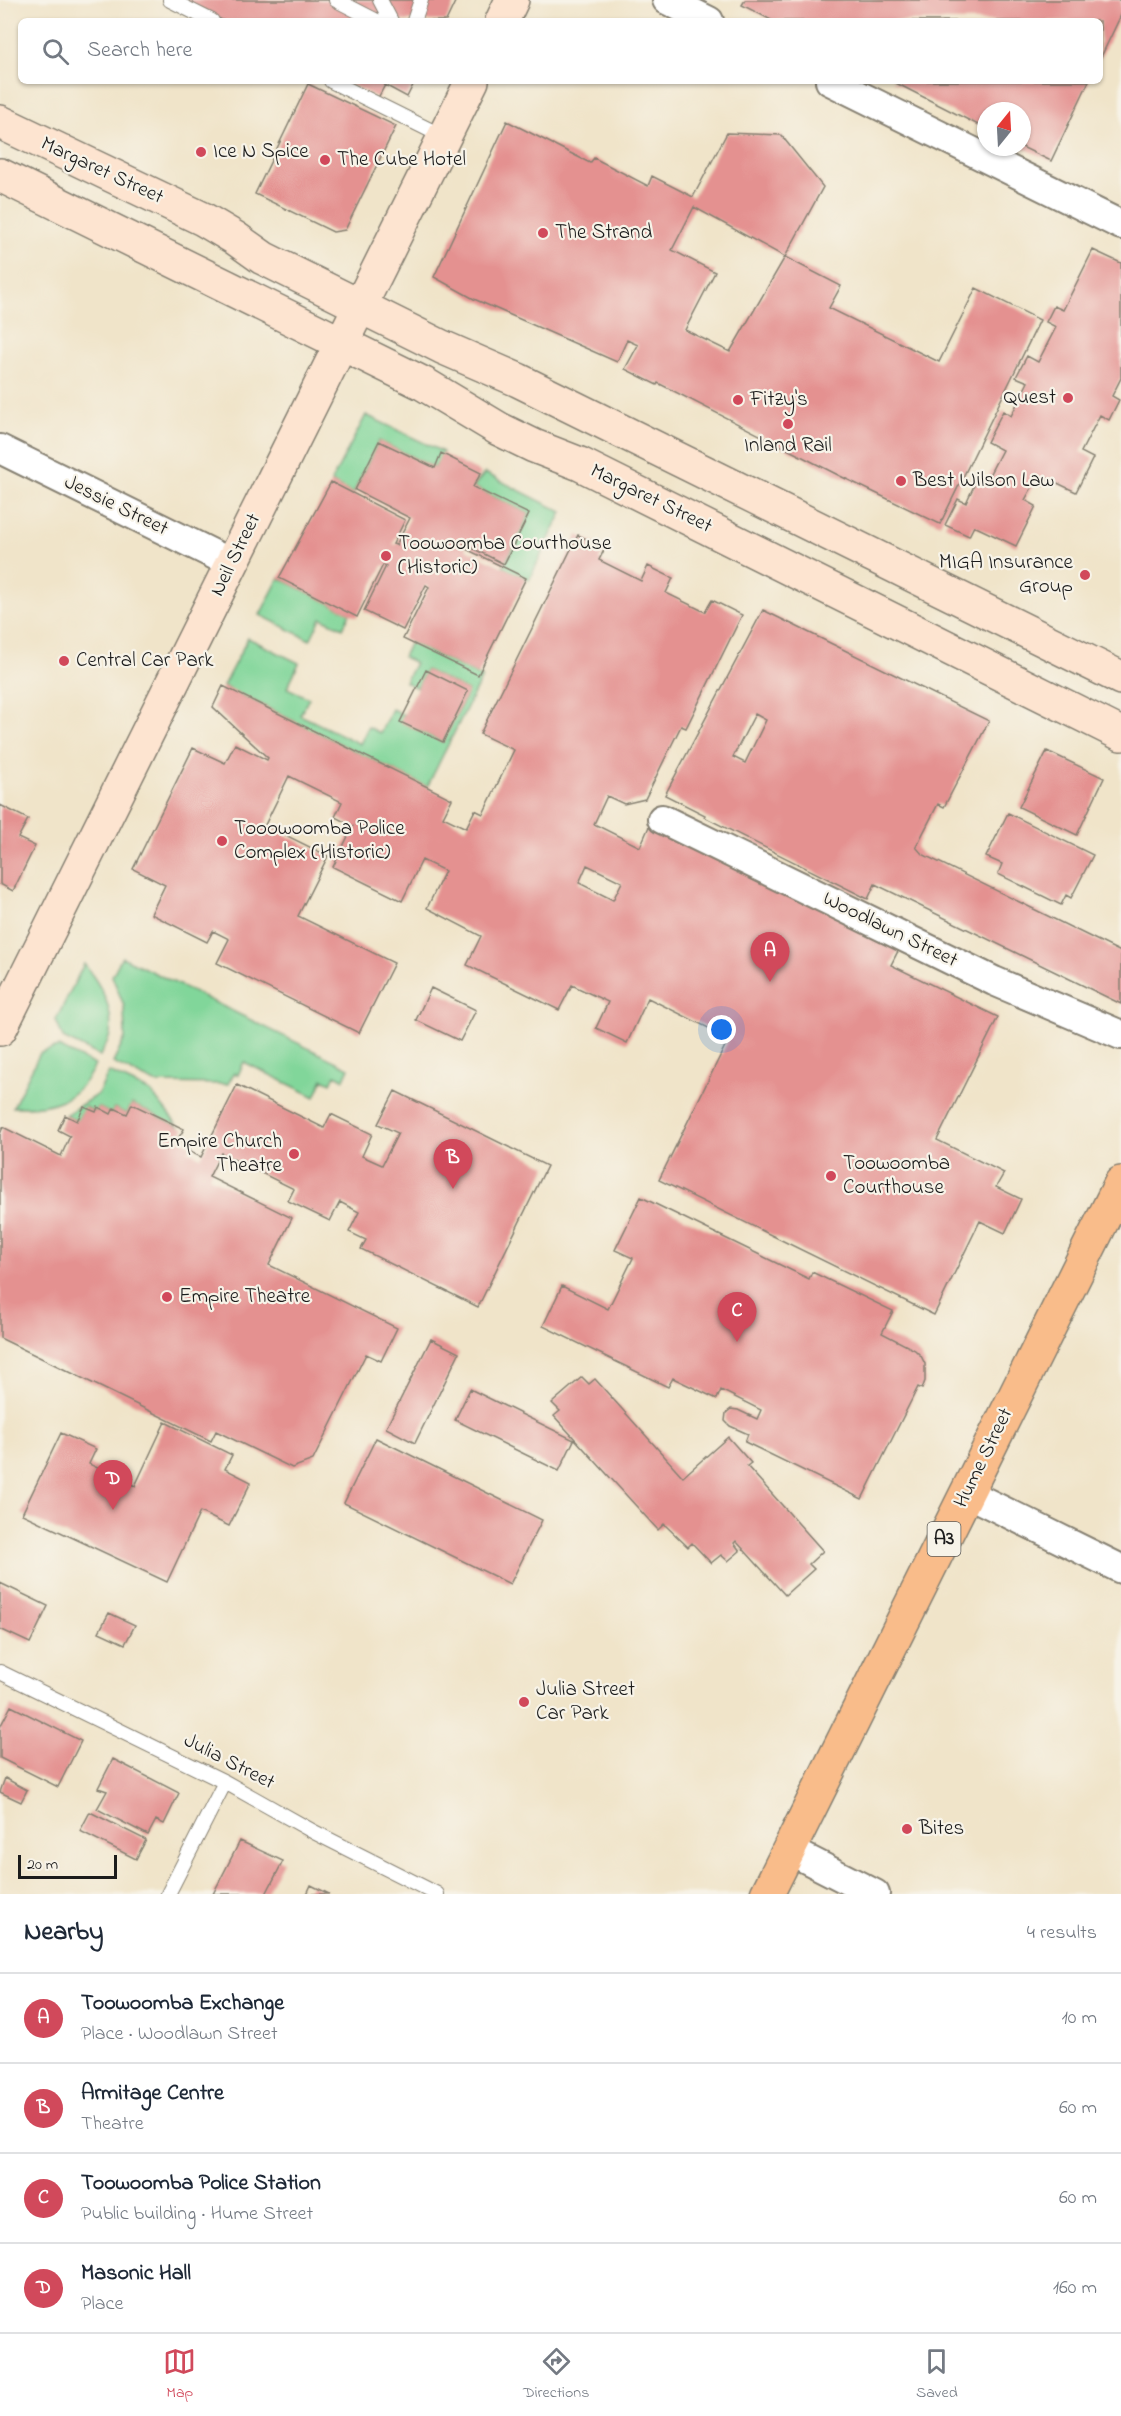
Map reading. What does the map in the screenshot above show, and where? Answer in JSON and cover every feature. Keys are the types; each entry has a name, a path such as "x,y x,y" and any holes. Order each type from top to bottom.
{"highway":[{"name":"Hume Street","path":"767,1894 1121,1183"}],"street":[{"path":"503,18 512,0"},
{"path":"667,0 703,18"},
{"name":"Neil Street","path":"0,1029 470,84"},
{"path":"836,84 1121,225"},
{"name":"Margaret Street","path":"0,122 203,219 263,258 442,347 518,380 1113,674"},
{"name":"Margaret Street","path":"0,175 342,343 441,394 499,429 580,464 1121,734"},
{"path":"181,265 195,255 203,244 203,219"},
{"path":"499,429 503,395 518,380"},
{"name":"Jessie Street","path":"0,449 231,563"},
{"path":"1085,716 1102,697 1113,674"},
{"name":"Woodlawn Street","path":"662,819 994,981 1087,1018 1121,1035"},
{"path":"967,1493 1121,1569"},
{"path":"789,1850 875,1894"}],"lane":[{"path":"170,0 206,18"},
{"path":"336,0 371,18"},
{"path":"380,0 389,18"},
{"path":"415,18 421,0"},
{"path":"337,84 444,137"},
{"name":"Julia Street","path":"0,1672 225,1782 314,1832 437,1894"},
{"path":"168,1894 225,1782"}],"green space":[{"path":"366,415 443,452 435,468 379,441 353,494 331,482"},
{"path":"485,473 562,512 529,580 503,567 529,514 473,487"},
{"path":"279,578 350,613 343,628 321,618 310,640 260,615"},
{"path":"248,638 299,663 287,688 309,698 300,715 360,744 368,727 380,733 392,709 404,715 401,722 443,742 468,691 426,670 417,688 405,682 415,663 403,657 410,642 482,677 427,787 223,686"},
{"path":"122,957 349,1068 344,1079 335,1075 331,1083 323,1079 315,1097 244,1062 238,1075 234,1073 228,1084 155,1083 113,1063 125,1038 124,1006 112,976"},
{"path":"84,964 100,988 110,1014 109,1037 100,1056 63,1038 56,1020"},
{"path":"58,1047 95,1065 88,1077 71,1095 62,1100 40,1106 13,1107 40,1053"},
{"path":"109,1072 151,1092 179,1127 132,1104 127,1114 114,1108 111,1114 98,1107 96,1112 85,1107 77,1121 65,1115 98,1094"}],"building":[{"path":"182,0 456,0 447,18 218,18"},
{"path":"745,0 1121,0 1121,15 1103,53 1103,18 767,18 742,5"},
{"name":"The Cube Hotel","path":"308,84 396,126 345,230 333,232 255,194"},
{"path":"349,84 414,84 407,97 385,85 378,98"},
{"path":"898,84 1088,84 1051,161 1031,151 1031,102 977,102 977,124"},
{"path":"507,121 590,163 594,158 648,186 652,176 693,197 727,133 781,135 823,187 785,257 841,286 829,308 939,362 976,288 1040,320 940,524 658,383 657,385 625,369 638,345 627,340 617,362 474,299 434,277","holes":["694,207 785,257 730,352 685,330 715,272 672,250"]},
{"name":"Quest","path":"1093,250 1121,263 1121,378 1112,396 1119,400 1109,420 1100,415 1081,452 1093,458 1076,492 1047,478 1043,486 1035,482 1025,500 1036,506 1016,546 974,526 969,536 945,525 958,499 966,503 978,477 986,481 1002,450 987,442 1003,411 1011,416 1028,382 1016,377 1027,356 1038,362 1056,327 1046,322 1054,306 1063,310"},
{"name":"Toowoomba Courthouse (Historic)","path":"379,441 435,468 441,453 481,473 473,487 529,514 504,564 464,544 466,549 526,578 478,675 403,639 429,587 426,585 403,630 364,611 386,566 383,565 357,617 279,578 331,482 405,520 393,544 396,545 410,518 355,490"},
{"path":"578,535 605,548 599,560 641,581 648,566 673,578 666,593 705,612 712,600 742,615 686,728 681,726 645,799 624,804 607,796 594,824 640,847 651,822 901,945 891,965 998,1017 937,1140 1004,1173 996,1187 1021,1199 1005,1233 980,1221 934,1315 659,1180 729,1038 648,998 627,1043 596,1028 608,1002 572,985 559,1010 467,965 481,936 427,908 445,871 422,860 402,901 333,867 353,826 335,817 342,802 289,776 265,825 328,856 298,916 394,963 359,1033 217,963 229,939 213,931 207,942 151,914 165,885 133,869 193,748 225,763 235,744 267,760 268,758 213,707 223,686 452,799 443,817 466,828 475,810 483,814 514,750 480,734","holes":["587,865 622,882 613,900 579,883"]},
{"path":"763,610 989,721 944,807 938,804 916,847 922,854 1121,952 1121,1004 875,884 868,899 665,795","holes":["755,714 766,720 745,763 733,757"]},
{"path":"426,670 468,691 443,742 400,722"},
{"path":"1047,751 1104,778 1077,835 1019,807"},
{"path":"0,805 28,819 18,838 35,846 13,891 0,884"},
{"path":"1008,813 1093,855 1071,898 1066,895 1061,905 998,874 1002,864 986,857"},
{"path":"431,988 476,1010 460,1041 416,1020"},
{"name":"Empire Theatre","path":"237,1085 324,1128 331,1114 372,1134 362,1156 382,1165 398,1133 378,1124 395,1091 547,1166 478,1307 361,1249 366,1240 349,1232 359,1212 340,1202 330,1221 288,1201 294,1189 221,1153 209,1177 292,1218 269,1265 397,1328 381,1361 366,1354 313,1460 292,1468 216,1431 211,1441 0,1338 0,1134 3,1127 61,1156 70,1136 58,1130 65,1115 77,1121 84,1107 96,1112 98,1107 111,1114 114,1108 127,1114 132,1104 184,1129 178,1139 191,1145 188,1151 201,1157"},
{"path":"641,1197 809,1279 812,1272 893,1311 882,1333 915,1350 921,1356 925,1364 925,1381 922,1389 918,1387 862,1499 745,1442 748,1434 730,1426 725,1421 726,1413 731,1409 757,1419 761,1410 721,1390 717,1399 673,1378 668,1387 543,1326 562,1286 608,1309 633,1258 615,1250"},
{"path":"431,1339 459,1353 415,1443 386,1428"},
{"path":"582,1377 589,1384 595,1379 683,1477 728,1437 751,1463 747,1466 823,1551 809,1564 814,1569 785,1595 736,1541 734,1543 740,1551 728,1561 721,1555 711,1563 692,1543 688,1547 664,1524 658,1530 554,1416 560,1411 552,1403"},
{"path":"470,1389 574,1440 559,1471 455,1420"},
{"path":"165,1422 232,1455 225,1469 251,1482 229,1526 200,1512 167,1582 22,1514 61,1433 96,1449 89,1464 135,1486"},
{"path":"376,1438 542,1520 510,1584 344,1503"},
{"path":"0,1583 48,1606 30,1643 0,1629"},
{"path":"109,1613 135,1625 125,1644 99,1632"},
{"path":"11,1706 81,1741 58,1787 0,1758 0,1727"},
{"path":"113,1759 179,1793 164,1824 156,1820 148,1835 97,1809 107,1791 98,1788"},
{"path":"5,1778 27,1790 21,1802 0,1792"},
{"path":"90,1812 146,1840 136,1859 80,1831"},
{"path":"240,1841 283,1861 266,1894 213,1894"},
{"path":"311,1885 329,1894 307,1894"}],"place":[{"name":"Ice N Spice","path":"201,152"},
{"name":"The Cube Hotel","path":"325,160"},
{"name":"The Strand","path":"543,233"},
{"name":"Quest","path":"1068,398"},
{"name":"Fitzy's","path":"738,400"},
{"name":"Inland Rail","path":"788,424"},
{"name":"Best Wilson Law","path":"901,481"},
{"name":"Toowoomba Courthouse (Historic)","path":"386,556"},
{"name":"MIGA Insurance Group","path":"1085,575"},
{"name":"Central Car Park","path":"64,661"},
{"name":"Tooowoomba Police Complex (Historic)","path":"222,841"},
{"name":"Toowoomba Exchange","path":"770,982"},
{"name":"Empire Church Theatre","path":"294,1154"},
{"name":"Toowoomba Courthouse","path":"831,1176"},
{"name":"Armitage Centre","path":"453,1189"},
{"name":"Empire Theatre","path":"167,1297"},
{"name":"Toowoomba Police Station","path":"737,1342"},
{"name":"Masonic Hall","path":"113,1510"},
{"name":"Julia Street Car Park","path":"524,1702"},
{"name":"Bites","path":"907,1829"}]}
